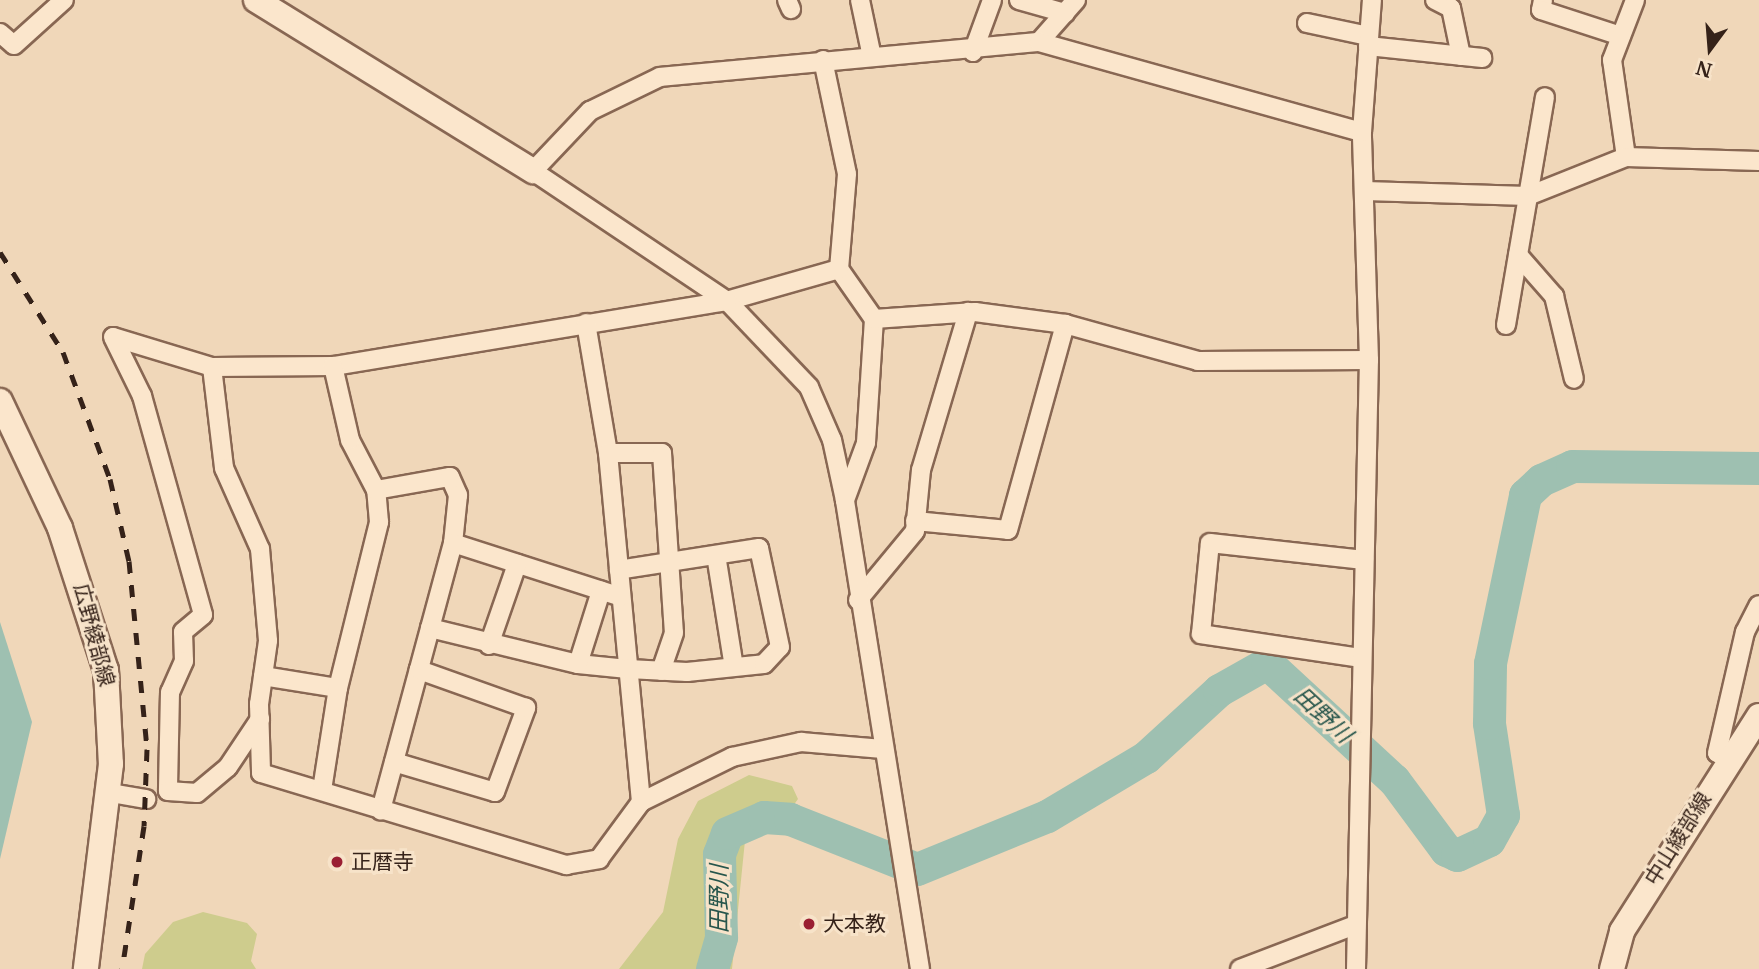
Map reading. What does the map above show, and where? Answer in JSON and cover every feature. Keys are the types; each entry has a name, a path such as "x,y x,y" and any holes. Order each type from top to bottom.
{"main road":[{"path":"256,0 533,171"},
{"name":"広野綾部線","path":"0,401 65,541 106,670 111,709 86,969"},
{"name":"中山綾部線","path":"1612,969 1622,930 1759,716"}],"street":[{"path":"0,33 14,45 64,0"},
{"path":"860,0 873,57"},
{"path":"973,52 992,0"},
{"path":"1019,0 1070,6"},
{"path":"1356,969 1369,360 1362,132 1373,0"},
{"path":"1435,0 1451,8 1461,56"},
{"path":"1543,0 1541,9 1621,36"},
{"path":"1626,157 1612,60 1635,0"},
{"path":"1039,42 1070,6"},
{"path":"1307,23 1368,41 1482,58"},
{"path":"920,969 845,500 832,440 809,387 727,301 533,171 590,111 660,77 823,60 973,52 1039,42 1362,132"},
{"path":"823,60 847,174 839,269 874,319 866,443 845,500"},
{"path":"1507,325 1545,97"},
{"path":"1365,191 1528,197 1626,157 1759,160"},
{"path":"1518,255 1555,296 1574,379"},
{"path":"260,719 228,767 197,793 168,790 170,692 184,661 183,632 203,615 142,396 113,337 212,367 333,366 727,301 839,269"},
{"path":"874,319 968,312 1065,324 1198,361 1369,360"},
{"path":"859,600 915,531 921,470 968,312"},
{"path":"586,323 608,453 641,802"},
{"path":"915,521 1008,530 1065,324"},
{"path":"322,790 338,688 379,522 376,490 350,440 333,366"},
{"path":"212,367 224,468 260,549 268,641 260,719 261,772 566,865 599,859 641,802 732,757 801,742 883,749"},
{"path":"608,453 662,453 674,633 661,671"},
{"path":"376,490 450,477 458,495 453,543 381,810"},
{"path":"453,543 621,597"},
{"path":"1361,658 1201,634 1210,544 1364,559"},
{"path":"430,628 489,645 578,664 661,671 764,664 780,647 759,548 619,570"},
{"path":"716,555 734,667"},
{"path":"489,645 517,564"},
{"path":"578,664 601,591"},
{"path":"1730,759 1717,753 1745,632 1759,605"},
{"path":"394,762 495,792 526,708 419,670"},
{"path":"263,676 338,688"},
{"path":"105,792 146,799"},
{"path":"1240,969 1355,925"}],"shaded area":[{"path":"0,622 32,722 0,859"},
{"path":"749,775 792,786 798,799 790,810 748,811 732,969 619,969 663,912 678,839 698,801"},
{"path":"203,912 247,923 257,934 251,961 256,969 142,969 145,954 173,922"}],"waterway":[{"name":"田野川","path":"712,969 721,937 719,854 727,833 764,817 790,819 917,869 1047,816 1146,757 1219,690 1267,663 1394,780 1446,850 1457,855 1489,840 1503,815 1489,723 1490,663 1525,495 1541,480 1572,466 1759,468"}],"railway":[{"path":"0,252 63,352 110,479 129,561 147,749 144,826 122,969"}],"place":[{"name":"正暦寺","path":"337,862"},
{"name":"大本教","path":"809,924"}]}
